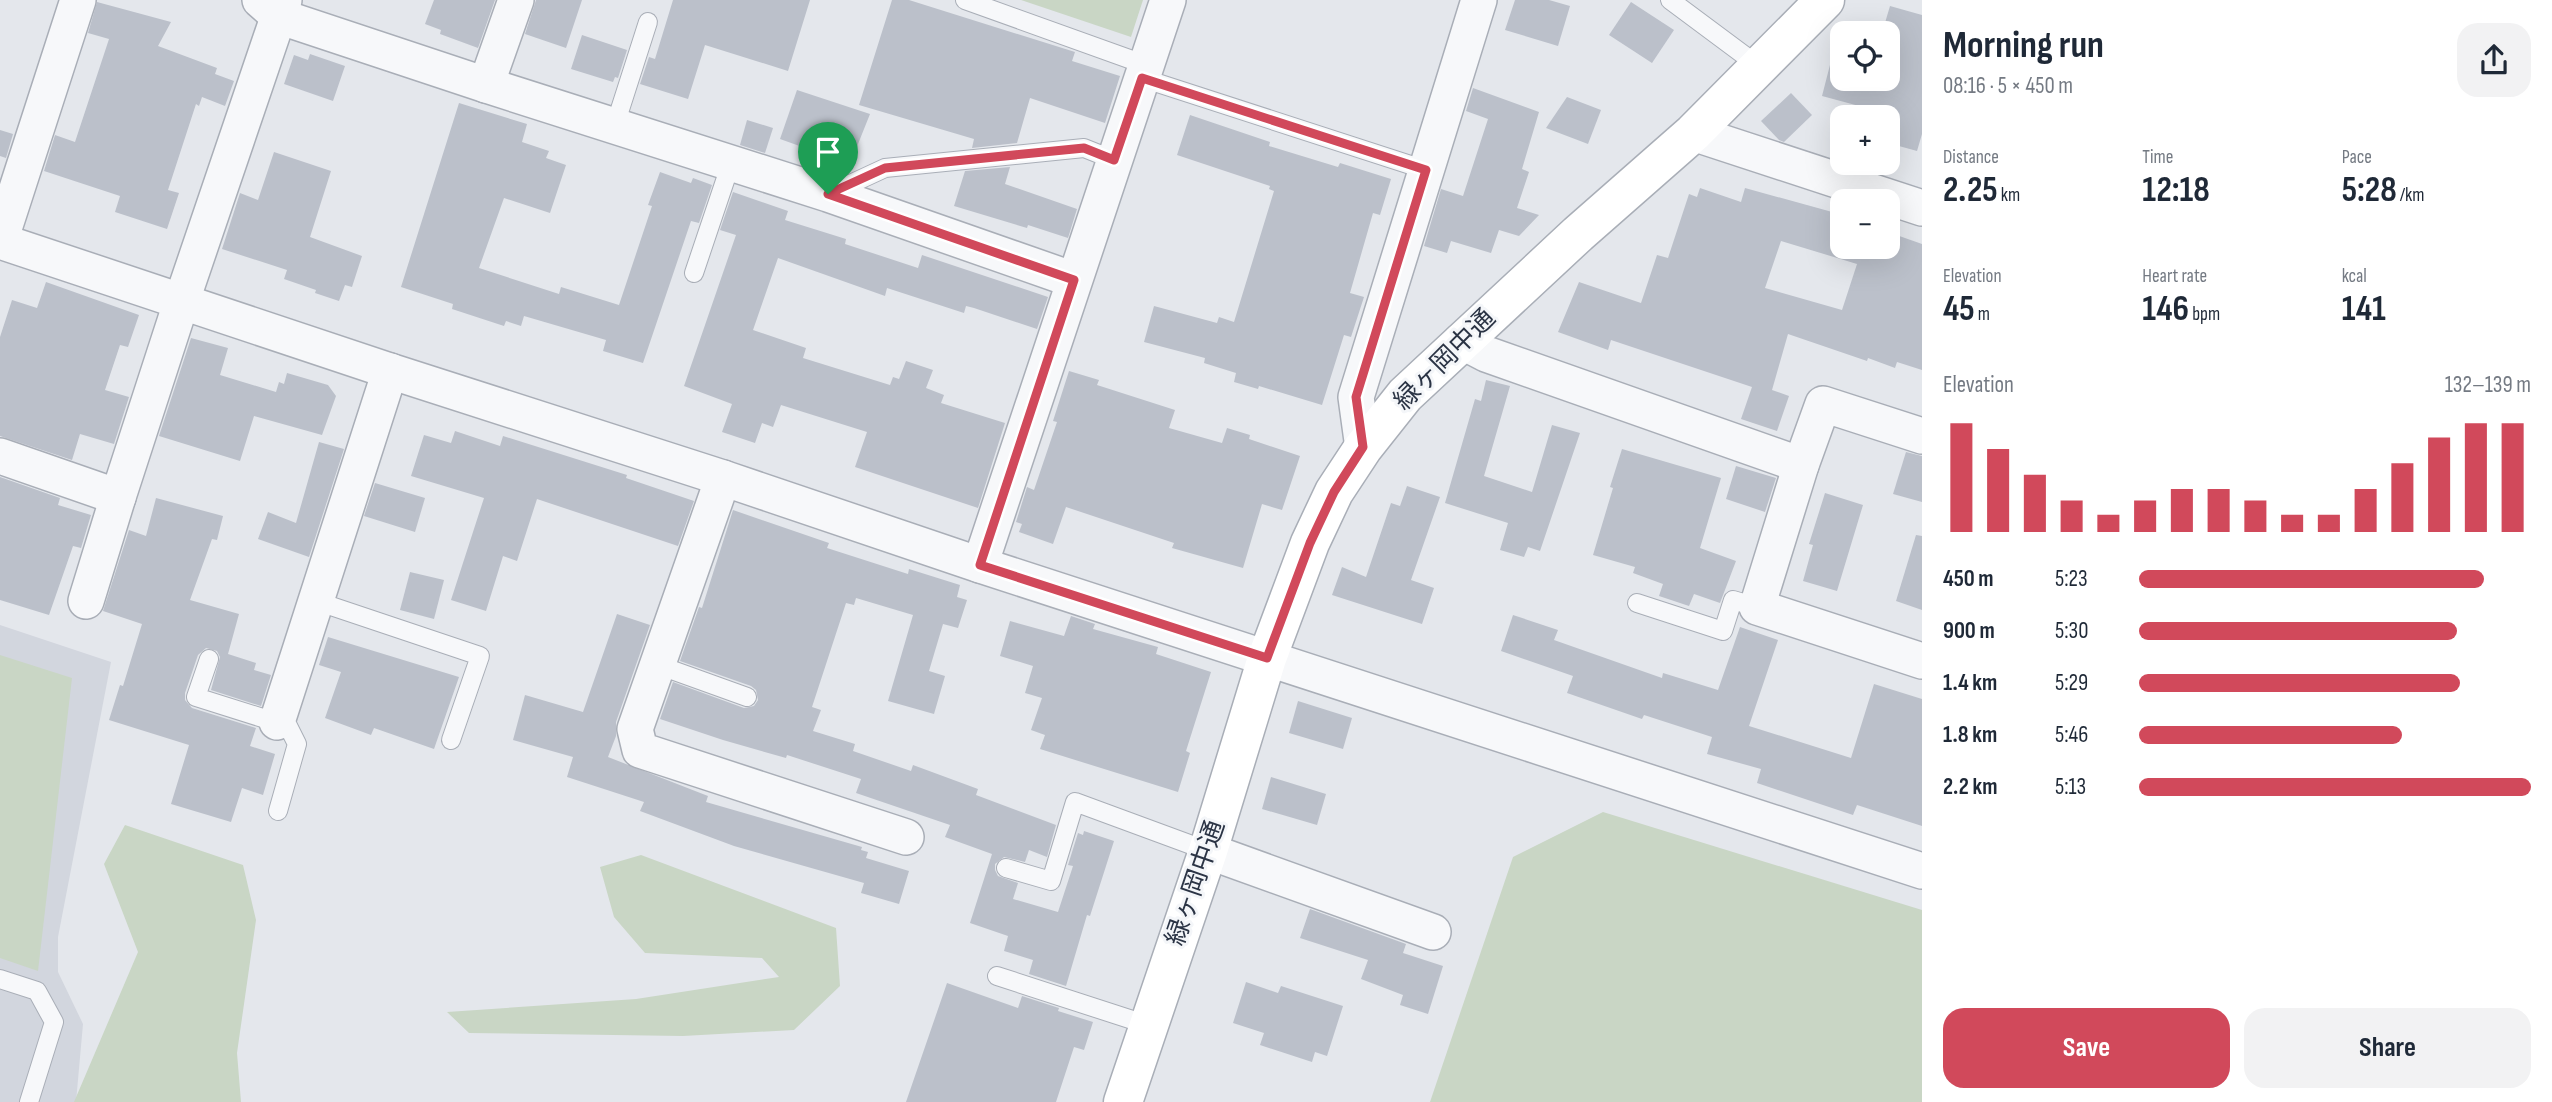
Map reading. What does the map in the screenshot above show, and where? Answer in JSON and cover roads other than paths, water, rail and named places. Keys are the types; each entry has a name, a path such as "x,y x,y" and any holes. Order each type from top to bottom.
{"street":[{"path":"78,0 0,241 980,565 1922,871"},
{"path":"486,85 516,0"},
{"path":"980,565 1168,0"},
{"path":"1363,447 1356,397 1479,0"},
{"name":"緑ヶ岡中通","path":"1123,1102 1208,851 1267,658 1310,543 1334,492 1363,447 1405,395 1578,234 1693,133 1825,0"},
{"path":"86,601 274,5 486,85 828,194 1074,280"},
{"path":"1693,133 1922,208"},
{"path":"1461,341 1486,354 1801,465"},
{"path":"277,722 390,371"},
{"path":"1922,436 1823,404 1757,607 1922,661"},
{"path":"0,456 118,498"},
{"path":"723,478 635,729 640,750 906,837"},
{"path":"1208,851 1433,932"}],"lane":[{"path":"965,0 1144,71 1426,170"},
{"path":"1670,0 1760,67"},
{"path":"615,125 648,22"},
{"path":"828,194 885,168 1084,148 1114,160"},
{"path":"694,273 731,163"},
{"path":"1637,603 1723,631 1733,600 1757,607"},
{"path":"316,601 480,656 451,740"},
{"path":"209,659 196,697 288,726 297,744 278,811"},
{"path":"658,665 747,697"},
{"path":"1006,868 1051,881 1075,802 1208,851"},
{"path":"997,976 1148,1025"},
{"path":"0,979 37,991 54,1022 29,1102"}]}
